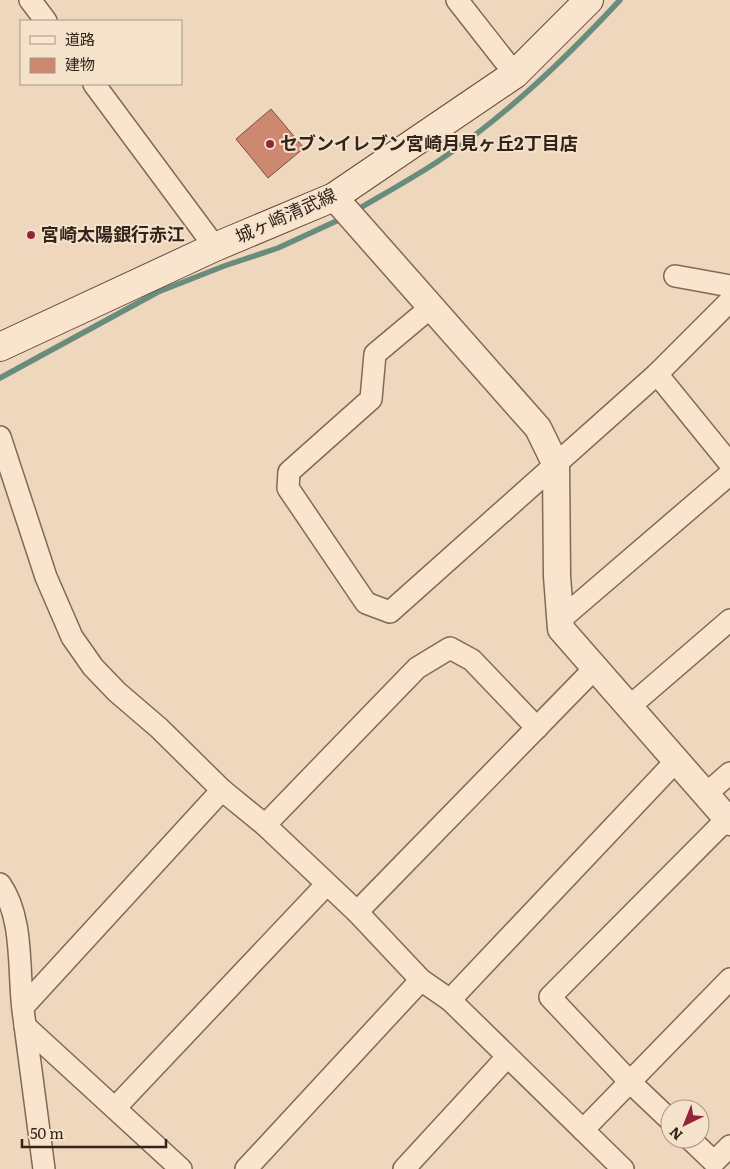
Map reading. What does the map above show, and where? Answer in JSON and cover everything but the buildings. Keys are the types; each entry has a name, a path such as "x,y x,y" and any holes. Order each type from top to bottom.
{"main road":[{"name":"城ヶ崎清武線","path":"0,347 215,247 337,201 515,74 589,0"}],"street":[{"path":"30,0 45,20"},
{"path":"457,0 515,74"},
{"path":"95,85 215,247"},
{"path":"337,201 538,428 556,465 557,576 562,630 728,821 550,996 660,1110"},
{"path":"675,276 730,286"},
{"path":"430,308 375,354 371,399 289,472 288,488 366,603 390,612 657,374 730,301"},
{"path":"657,374 730,464"},
{"path":"0,437 46,577 72,637 93,667 117,692 159,728 222,790 264,825 357,912 421,980 450,1000 623,1169"},
{"path":"561,619 730,474"},
{"path":"629,707 730,620"},
{"path":"264,825 417,668 450,648 472,660 537,728"},
{"path":"357,912 595,668"},
{"path":"450,1000 676,761"},
{"path":"706,794 730,772"},
{"path":"24,1017 222,790"},
{"path":"0,884 9,896 15,918 24,1017 44,1169"},
{"path":"115,1108 326,885"},
{"path":"583,1130 730,979"},
{"path":"246,1169 421,980"},
{"path":"24,1017 115,1108 181,1169"},
{"path":"404,1169 507,1057"},
{"path":"700,1149 714,1162 730,1146"}],"waterway":[{"path":"355,211 437,162 487,126 556,65 620,0"},
{"path":"0,378 158,292 224,266 278,248 343,218"}],"place":[{"name":"セブンイレブン宮崎月見ヶ丘2丁目店","path":"270,144"},
{"name":"宮崎太陽銀行赤江","path":"31,235"}]}
